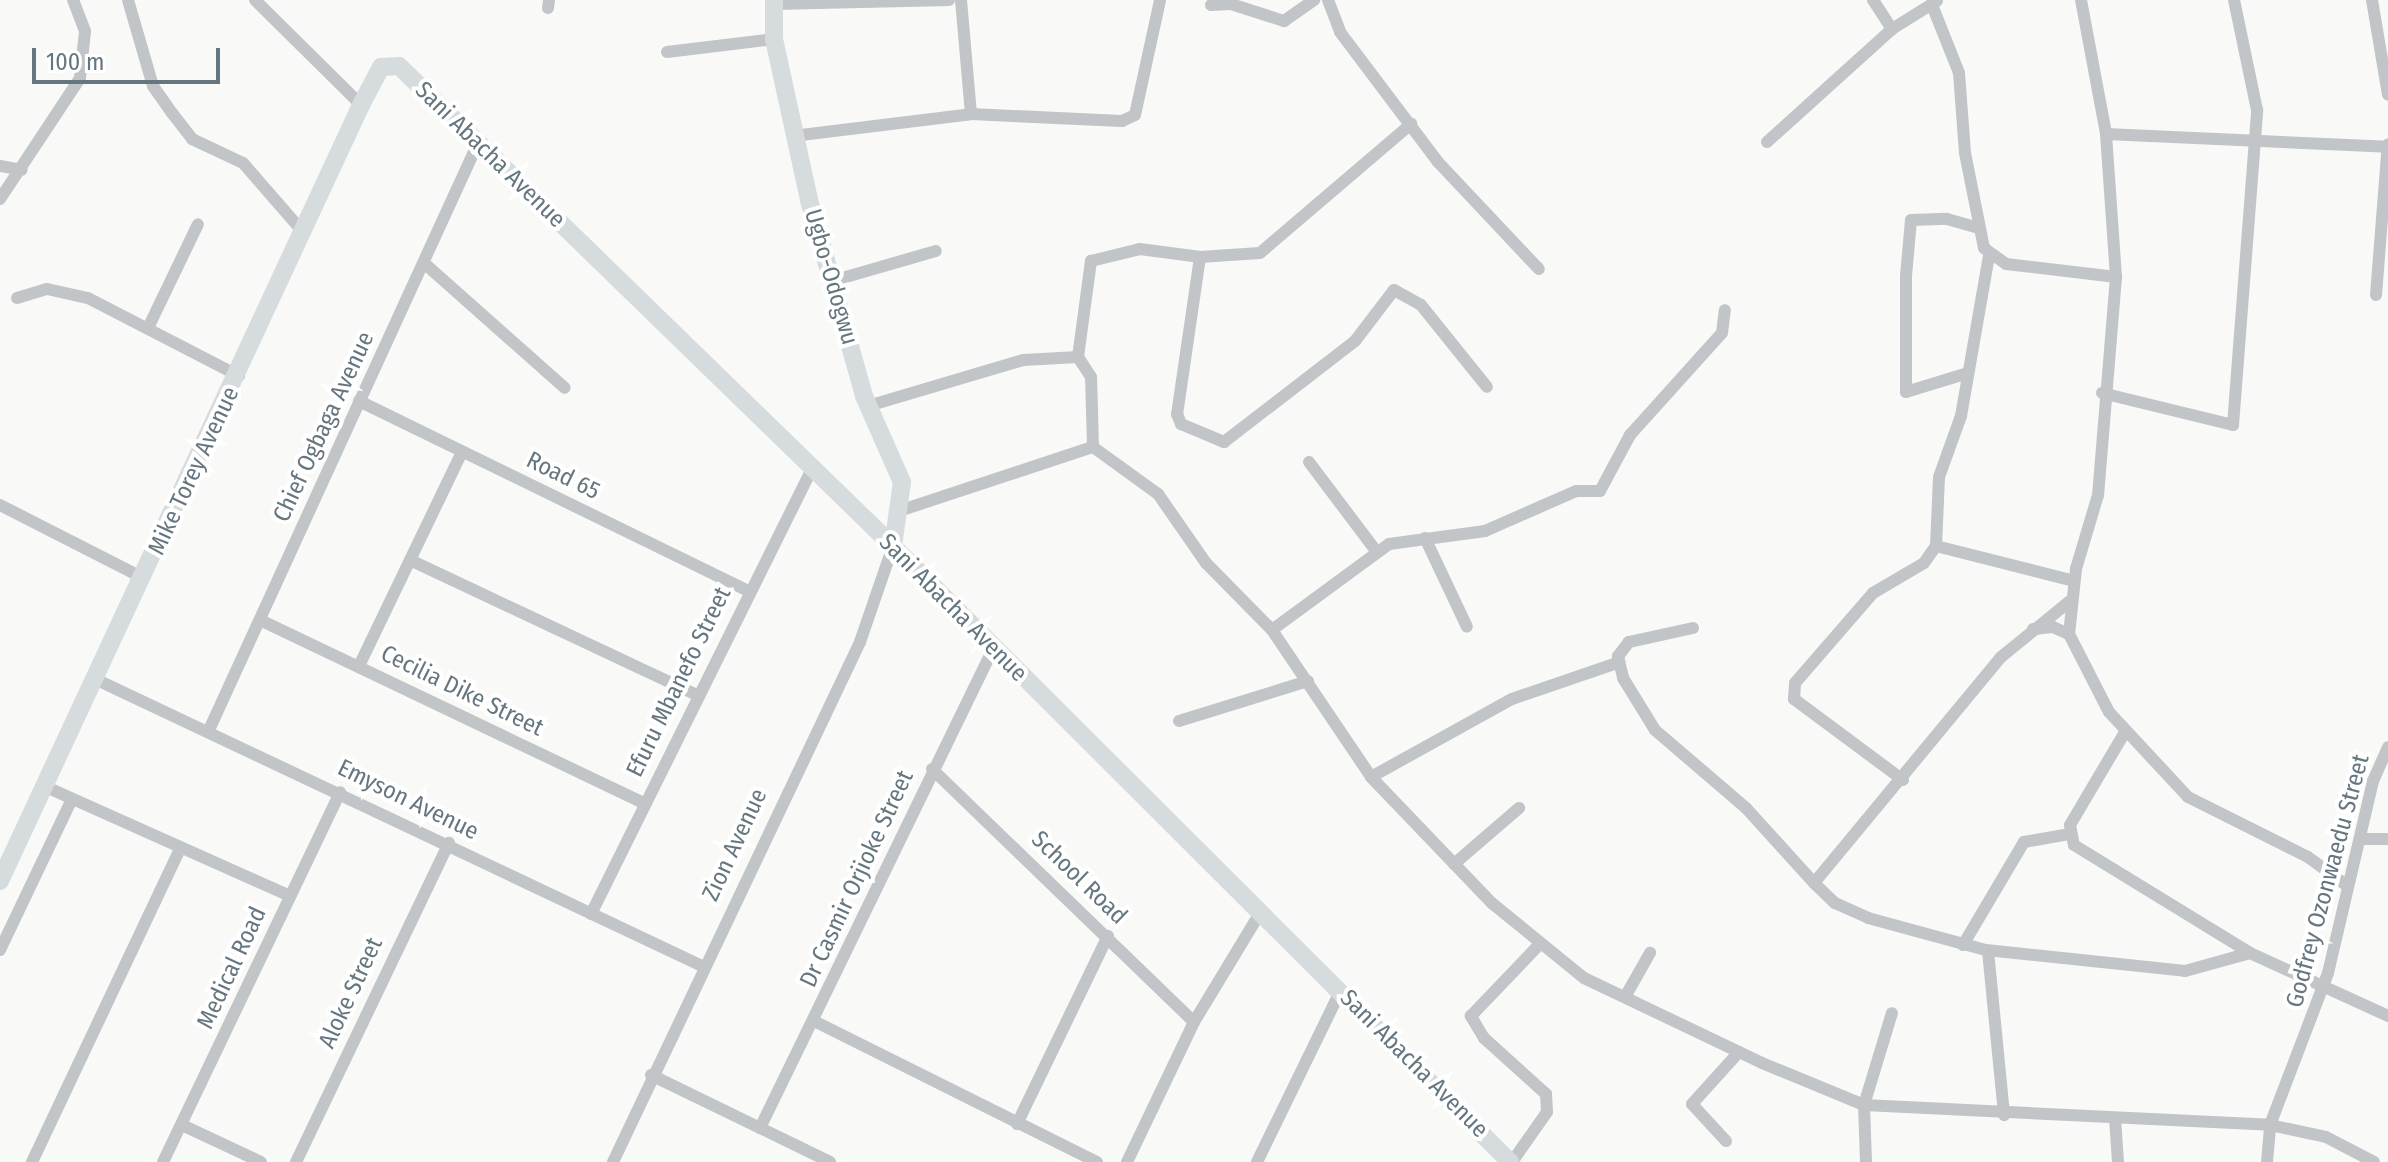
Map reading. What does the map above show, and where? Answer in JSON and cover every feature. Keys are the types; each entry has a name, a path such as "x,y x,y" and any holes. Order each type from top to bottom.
{"street":[{"path":"0,199 80,78 85,31 73,0"},
{"path":"128,0 153,86 172,113 192,139 243,163 303,232"},
{"path":"255,0 361,105"},
{"path":"774,2 949,0"},
{"path":"961,0 971,114"},
{"path":"793,136 971,114 1076,123 1135,115 1160,0"},
{"path":"1211,5 1231,4 1284,21 1314,0"},
{"path":"1873,0 1892,29"},
{"path":"2081,0 2106,134 2116,277 2102,393 2098,495 2074,581 2069,634 2090,686 2125,732 2188,797 2308,857 2346,885"},
{"path":"2102,393 2233,425 2255,86 2234,0"},
{"path":"2372,0 2388,95"},
{"path":"1330,1 1340,32 1445,171 1539,269"},
{"name":"Ugbo-Odogwu","path":"774,2 774,39 793,136 868,406 902,482 893,546"},
{"path":"1767,142 1892,29 1935,2 1959,73 1978,228 1989,255 1968,373 1939,477 1936,546 1924,563 1873,593 1795,683 1794,699 1903,780"},
{"path":"667,52 774,39"},
{"name":"Mike Torey Avenue","path":"0,881 93,678 239,376 361,105 389,65"},
{"name":"Sani Abacha Avenue","path":"389,65 399,66 811,471 893,546 1511,1162"},
{"path":"1093,447 1091,377 1078,357 1091,261 1140,249 1200,257 1260,253 1411,124"},
{"path":"2106,134 2388,146 2376,295"},
{"name":"Chief Ogbaga Avenue","path":"209,730 478,143"},
{"path":"0,166 22,170"},
{"path":"1968,373 1906,392 1906,276 1911,220 1947,219 1978,228"},
{"path":"148,328 198,224"},
{"path":"832,281 936,251"},
{"path":"1989,255 2006,264 2116,277"},
{"path":"1200,257 1177,414 1181,424 1224,442 1355,341 1394,290 1421,305 1487,387"},
{"path":"424,263 565,388"},
{"path":"17,298 31,289 74,295 148,328 239,376"},
{"path":"1272,630 1376,551 1425,538 1485,531 1576,491 1600,491 1630,435 1722,333 1725,310"},
{"path":"868,406 1023,360 1078,357"},
{"name":"Road 65","path":"359,401 748,591"},
{"path":"896,512 1093,447"},
{"path":"1093,447 1158,494 1206,563 1272,630 1371,777 1454,864 1538,946 1625,997 1739,1052 1864,1105 2004,1115 2270,1125 2326,1137 2374,1162"},
{"path":"359,666 462,452"},
{"path":"1309,462 1376,551"},
{"name":"Efuru Mbanefo Street","path":"591,914 695,694 811,471"},
{"path":"0,505 143,578"},
{"path":"1425,538 1467,627"},
{"name":"Zion Avenue","path":"613,1162 702,966 877,605 893,546"},
{"path":"1936,546 2074,581"},
{"path":"410,560 695,694"},
{"path":"1814,883 2030,630 2070,601"},
{"name":"Cecilia Dike Street","path":"260,620 644,803"},
{"path":"2030,630 2053,627 2069,634"},
{"path":"1693,628 1629,642 1619,649 1617,663 1655,730 1746,808 1835,903 1868,918 1988,951 2185,971 2250,953"},
{"name":"Dr Casmir Orjioke Street","path":"760,1128 816,1022 932,769 993,649"},
{"path":"1371,777 1512,699 1617,663"},
{"name":"Emyson Avenue","path":"93,678 449,843 702,966"},
{"path":"1179,721 1308,681"},
{"path":"2125,732 2099,770 2070,834 2074,845 2103,866 2250,953 2322,989 2388,1016"},
{"name":"Godfrey Ozonwaedu Street","path":"2267,1162 2270,1125 2322,989 2373,781 2388,747"},
{"name":"School Road","path":"932,769 1194,1022"},
{"path":"44,786 179,851 290,896"},
{"name":"Medical Road","path":"163,1162 340,792"},
{"path":"0,950 72,799"},
{"path":"1454,864 1519,808"},
{"path":"1963,945 2024,842 2070,834"},
{"path":"2361,839 2388,839"},
{"name":"Aloke Street","path":"296,1162 449,843"},
{"path":"32,1162 179,851"},
{"path":"1127,1162 1194,1022 1260,913"},
{"path":"1017,1124 1108,936"},
{"path":"1511,1162 1547,1112 1546,1094 1484,1038 1471,1016 1538,946"},
{"path":"1988,951 2004,1115"},
{"path":"1625,997 1650,953"},
{"path":"1257,1162 1341,990"},
{"path":"1866,1162 1864,1105 1892,1013"},
{"path":"816,1022 1097,1162"},
{"path":"1726,1141 1692,1104 1739,1052"},
{"path":"651,1075 830,1162"},
{"path":"2115,1118 2118,1162"},
{"path":"182,1125 261,1162"}]}
